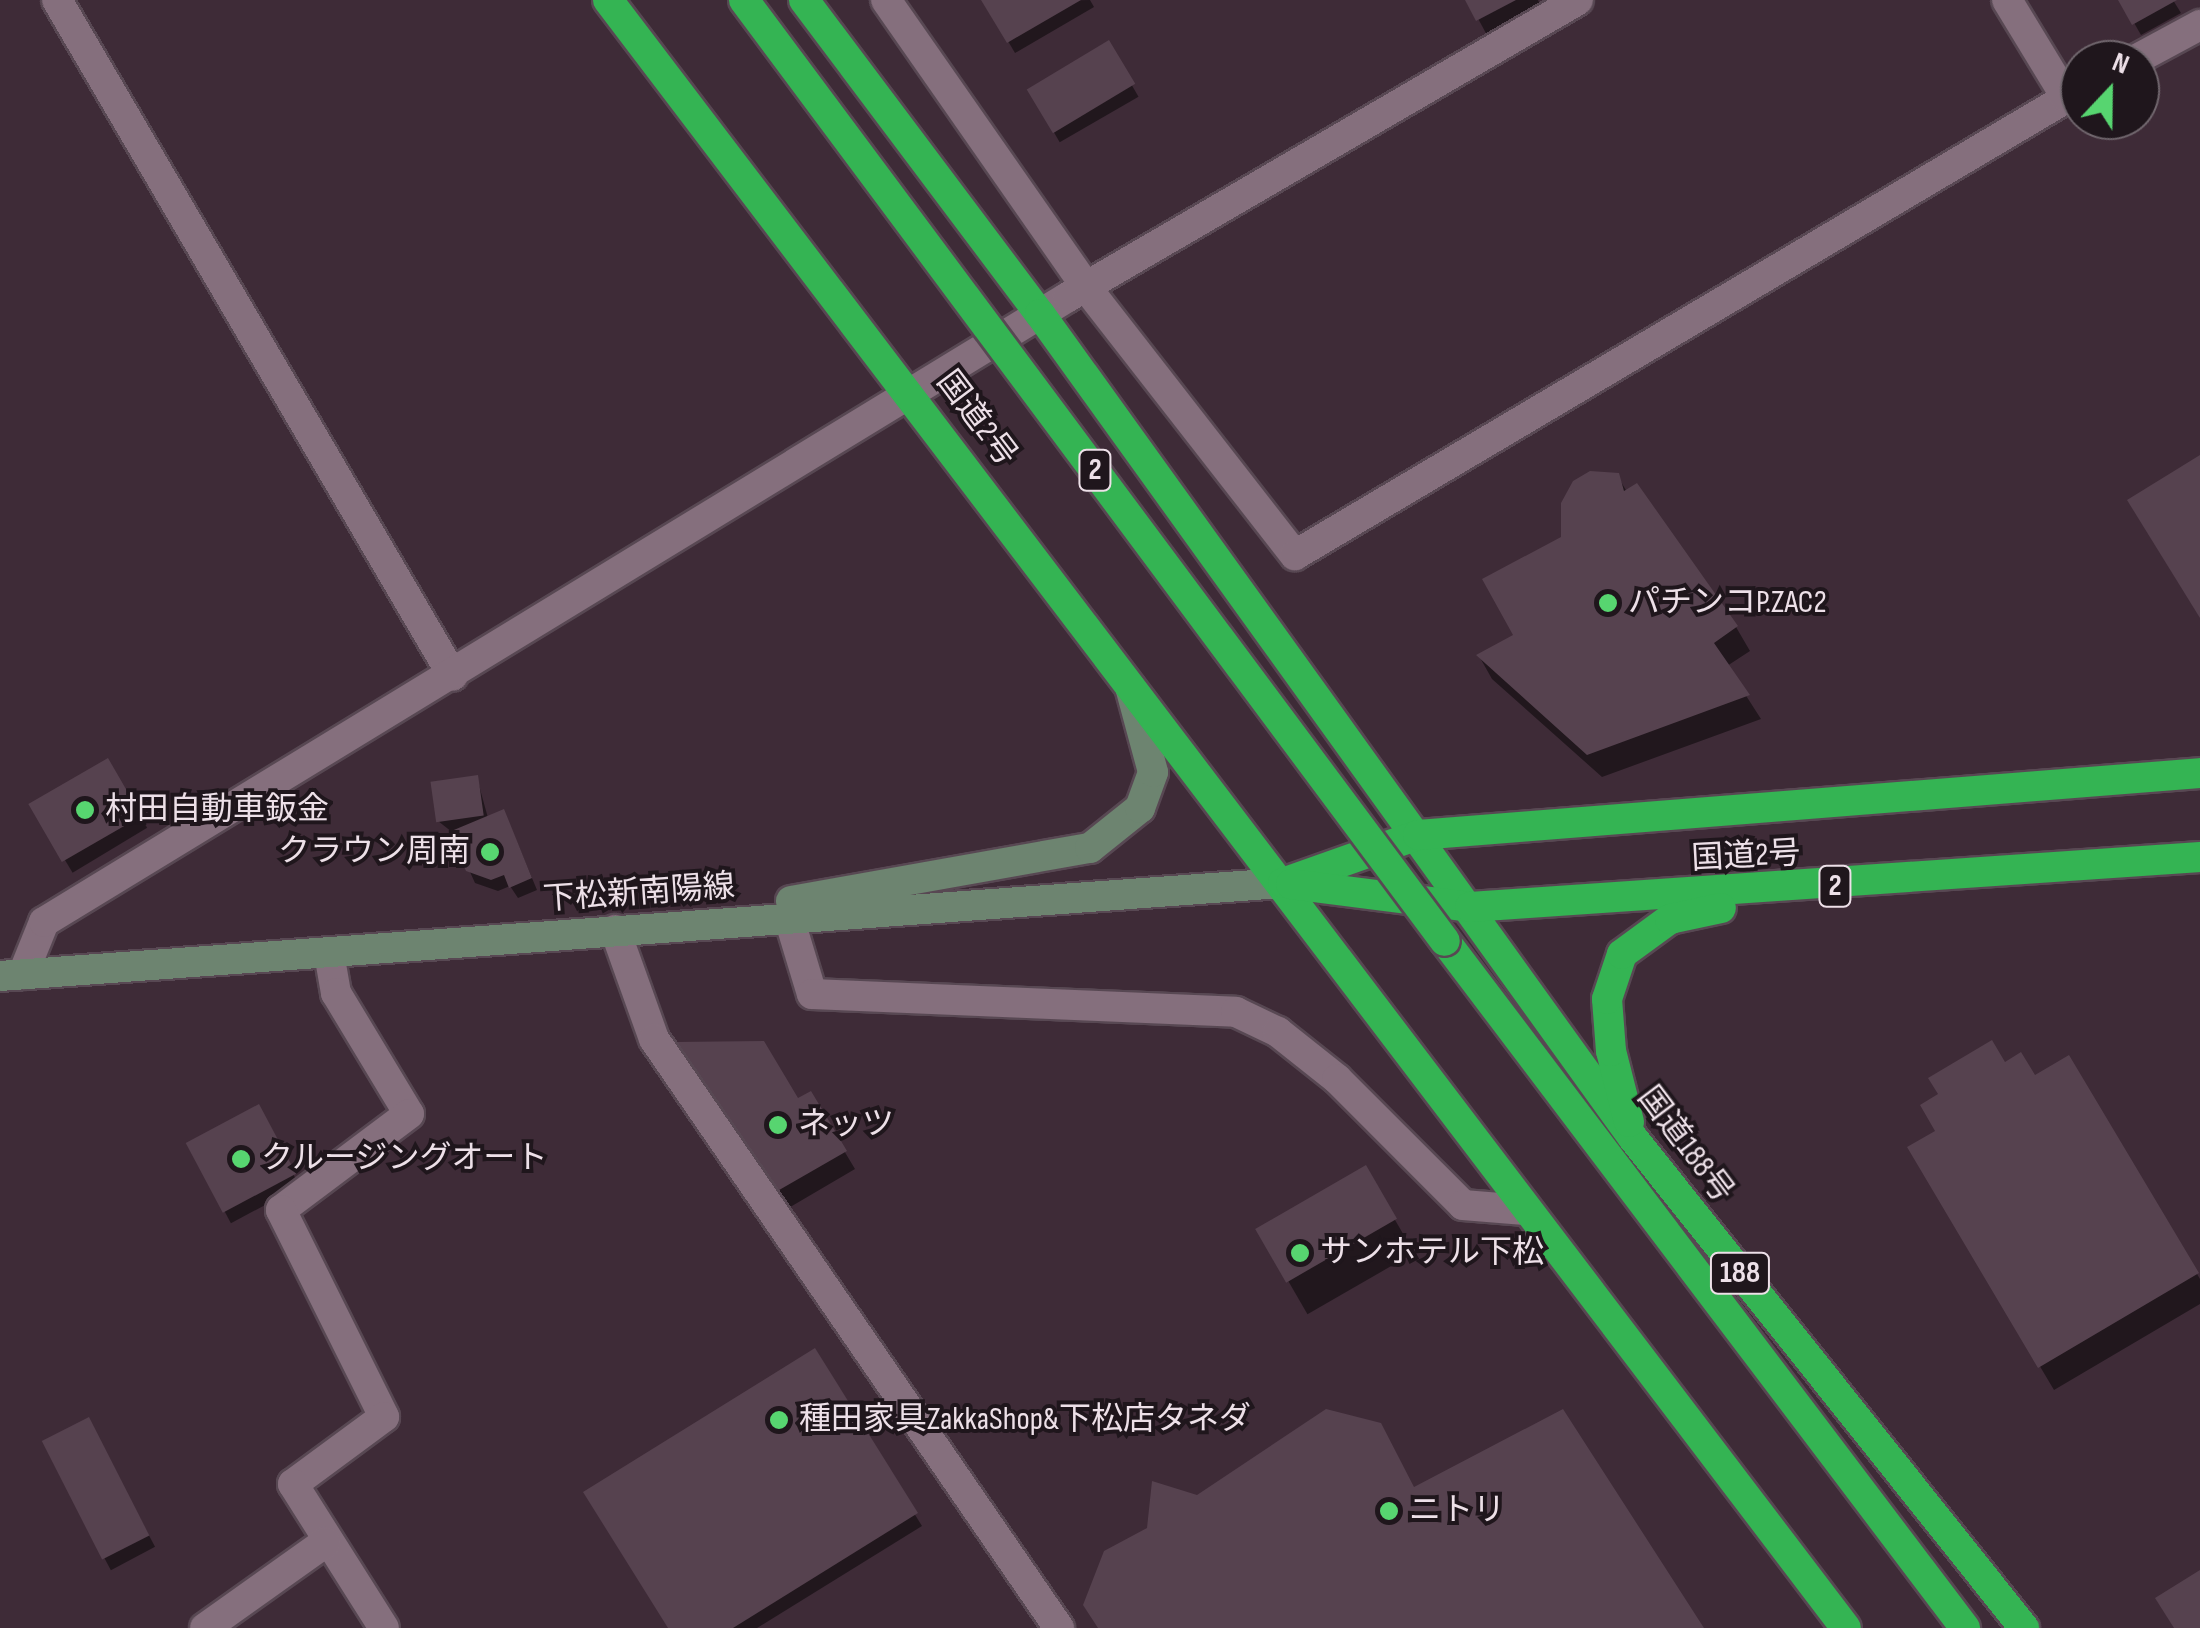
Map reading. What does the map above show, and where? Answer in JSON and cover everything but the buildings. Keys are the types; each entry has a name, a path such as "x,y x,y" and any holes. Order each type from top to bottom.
{"highway":[{"name":"国道2号","path":"608,0 913,393 1130,687 1283,883 1470,907 1816,888 2200,857"},
{"name":"国道2号","path":"744,0 1446,940"},
{"name":"2","path":"804,0 1040,314 1418,835"},
{"name":"国道2号","path":"1283,883 1418,835 2200,774"},
{"name":"国道188号","path":"1418,835 1633,1138 2024,1628"},
{"path":"1283,883 1525,1210 1846,1628"},
{"name":"188","path":"1633,1138 1611,1050 1607,999 1622,954 1670,919 1816,888"},
{"name":"188","path":"1446,940 1965,1628"}],"main road":[{"path":"615,930 1090,848 1140,808 1152,772 1130,687"},
{"name":"下松新南陽線","path":"12,974 1283,883"}],"street":[{"path":"58,0 453,676"},
{"path":"886,0 1086,287 1295,555 2060,101"},
{"path":"12,974 44,922 453,676 1040,314 1578,0"},
{"path":"2007,0 2060,75"},
{"path":"2160,47 2200,25"},
{"path":"789,918 812,994 1236,1012 1278,1032 1336,1078 1463,1206 1525,1210"},
{"path":"615,930 654,1038 1059,1628"},
{"path":"329,953 336,993 409,1114 281,1210 384,1417 293,1484 326,1542 384,1628"},
{"path":"205,1628 326,1542"}],"place":[{"name":"パチンコP.ZAC2","path":"1608,603"},
{"name":"村田自動車鈑金","path":"85,810"},
{"name":"クラウン周南","path":"490,852"},
{"name":"ネッツ","path":"778,1125"},
{"name":"クルージングオート","path":"241,1159"},
{"name":"サンホテル下松","path":"1300,1253"},
{"name":"種田家具ZakkaShop&下松店タネダ","path":"779,1420"},
{"name":"ニトリ","path":"1389,1511"}]}
